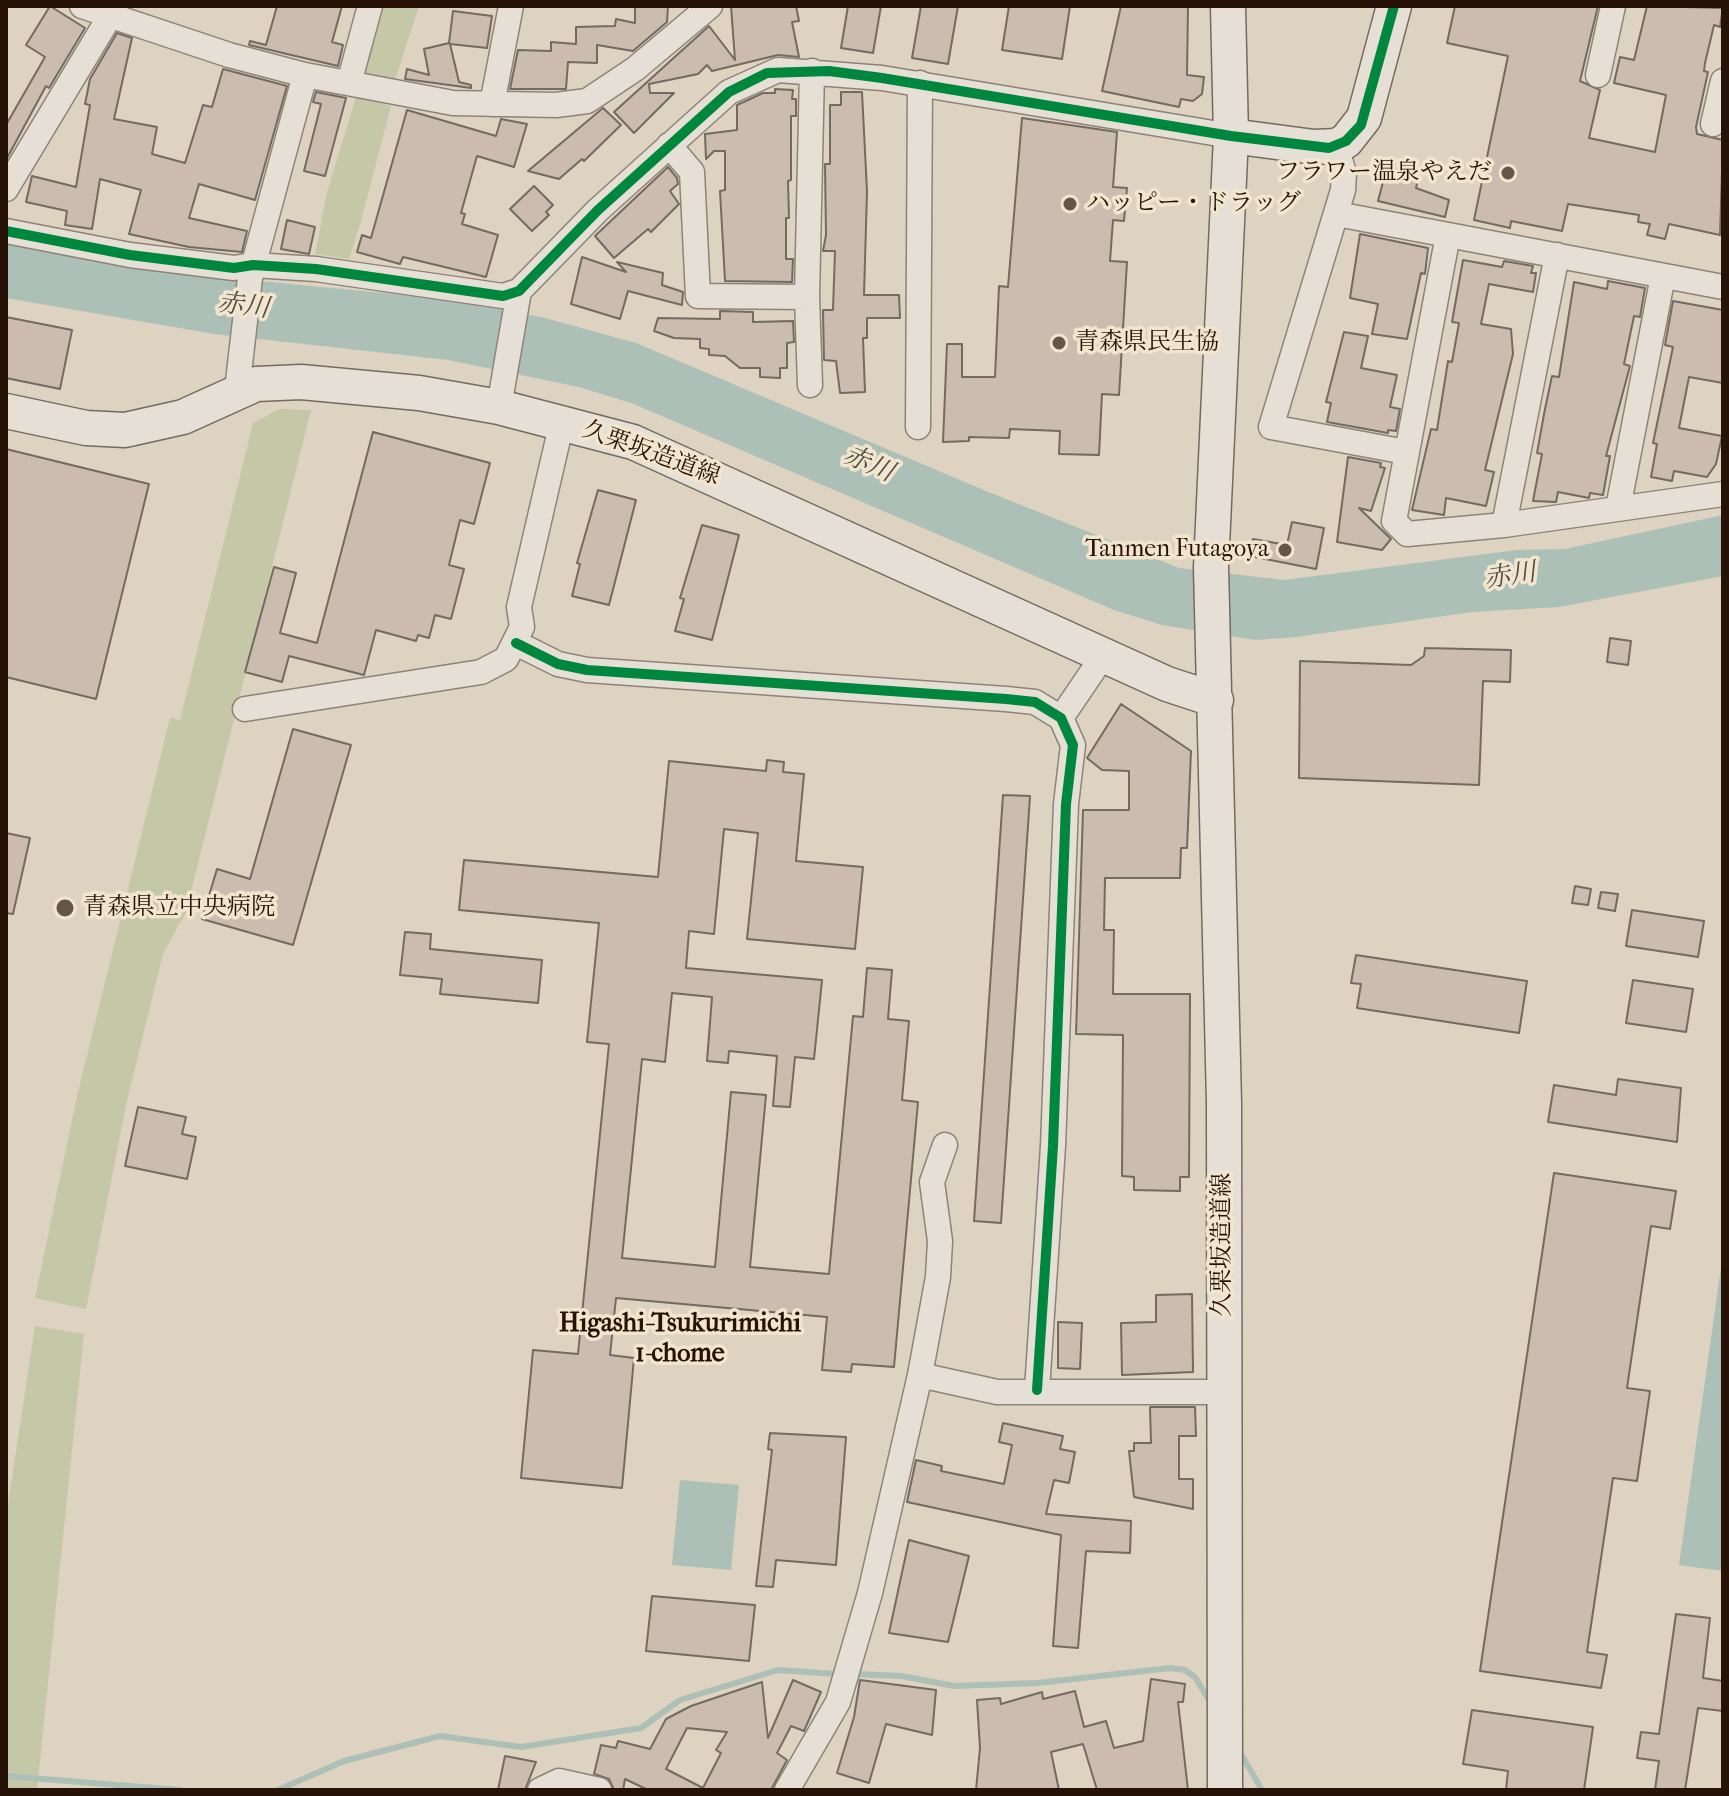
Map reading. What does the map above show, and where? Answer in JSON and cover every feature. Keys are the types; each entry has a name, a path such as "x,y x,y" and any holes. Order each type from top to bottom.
{"main road":[{"name":"久栗坂造道線","path":"1225,1790 1224,1103 1211,567 1231,136 1228,6"},
{"path":"1231,136 1314,147 1336,146 1353,135 1364,118 1394,6"},
{"name":"久栗坂造道線","path":"6,411 86,428 125,430 183,417 256,384 301,382 419,393 562,422 633,442 1105,653 1167,684 1216,700"}],"street":[{"path":"82,6 114,10 229,55 305,75 453,103 556,105 587,101 635,69 710,6"},
{"path":"349,83 370,6"},
{"path":"492,104 511,6"},
{"path":"1598,75 1613,6"},
{"path":"6,189 114,10"},
{"path":"499,407 519,296 598,210 742,83 778,70 812,71 920,83 1231,136"},
{"path":"810,385 807,297 812,71"},
{"path":"237,390 252,271 305,75"},
{"path":"1713,124 1723,81"},
{"path":"918,427 920,83"},
{"path":"669,145 692,172 698,296 807,297"},
{"path":"1336,146 1344,182 1337,214 1271,427 1406,452"},
{"path":"1337,214 1723,287"},
{"path":"6,231 130,255 252,271 316,269 519,296"},
{"path":"1448,235 1394,521 1407,534 1504,525 1723,494"},
{"path":"1504,525 1557,255"},
{"path":"1618,508 1663,276"},
{"path":"245,709 481,672 506,659 522,627 519,607 562,422"},
{"path":"516,643 558,664 587,670 1006,699 1035,702 1061,718 1073,745 1066,804 1053,1146 1037,1390"},
{"path":"1061,718 1105,653"},
{"path":"787,1790 838,1702 870,1593 920,1375 938,1277 940,1241 932,1182 945,1145"},
{"path":"920,1375 997,1392 1223,1392"},
{"path":"540,1790 559,1781 599,1790"}],"green space":[{"path":"380,6 419,6 395,80 362,73"},
{"path":"356,97 391,106 361,221 349,259 315,254 327,192"},
{"path":"279,409 311,410 186,912 163,954 127,1101 86,1309 35,1298 77,1096 170,718 180,720 253,423"},
{"path":"35,1326 84,1334 37,1790 6,1790 6,1518"}],"water":[{"name":"赤川","path":"6,240 239,279 456,300 545,318 636,343 986,491 1179,568 1284,580 1517,550 1565,549 1723,515 1723,576 1559,607 1472,612 1296,637 1255,640 1162,625 1114,610 634,404 579,387 448,360 214,334 6,298"},
{"path":"1723,1253 1723,1571 1679,1565"},
{"path":"680,1480 739,1485 731,1570 672,1565"}],"building":[{"path":"50,6 85,28 49,88 46,86 6,160 6,125 45,57 26,45"},
{"path":"277,6 342,6 332,42 343,45 338,66 249,45 250,41 266,45"},
{"path":"635,6 668,6 667,22 633,51 597,45 597,63 568,62 566,89 510,89 518,50 551,51 551,42 576,44 576,27 615,26 616,19 635,23"},
{"path":"731,6 796,6 799,21 792,22 799,57 778,55 712,71 707,65 698,74 649,84 650,93 674,93 634,133 614,112 709,26 735,60"},
{"path":"848,6 881,6 873,53 841,48"},
{"path":"921,6 958,6 948,64 912,58"},
{"path":"1009,6 1070,6 1062,59 1002,50"},
{"path":"1121,6 1188,6 1187,75 1204,77 1202,94 1193,101 1181,99 1179,107 1102,91"},
{"path":"1455,6 1598,6 1580,81 1600,90 1589,138 1655,152 1666,95 1614,83 1620,57 1634,60 1647,6 1723,8 1720,27 1714,25 1705,63 1704,71 1708,72 1696,127 1697,134 1723,140 1720,235 1669,224 1665,239 1647,235 1650,224 1638,222 1639,215 1568,204 1562,231 1511,221 1510,228 1474,220 1508,56 1447,43"},
{"path":"453,11 492,16 487,48 450,44 459,82 471,85 471,88 405,79 407,69 429,75 424,49 449,43"},
{"path":"117,33 132,38 114,119 157,127 152,154 185,163 203,105 212,107 223,69 287,86 255,200 199,184 189,218 247,231 242,252 189,247 129,234 141,190 100,179 92,229 65,225 67,211 26,202 32,176 76,187 90,105 85,104 90,79"},
{"path":"775,89 793,90 792,99 796,99 796,116 791,116 791,180 788,181 789,218 786,218 786,259 793,259 792,282 725,281 720,191 725,190 725,151 714,151 706,159 705,134 737,130 737,105 763,93 775,93"},
{"path":"316,92 346,98 325,176 304,171 321,104 313,102"},
{"path":"841,92 862,92 867,191 864,295 899,295 900,318 867,318 867,338 863,338 865,392 840,393 836,361 824,360 823,310 833,310 835,251 823,251 826,235 825,164 830,164 830,105 841,105"},
{"path":"603,108 621,125 584,161 582,159 559,179 528,171"},
{"path":"407,110 496,136 501,119 527,124 514,167 477,156 461,213 465,214 462,224 498,235 486,277 403,257 400,264 357,252 362,235 371,238"},
{"path":"1022,118 1117,132 1113,187 1127,188 1124,221 1113,220 1110,261 1127,262 1119,395 1102,394 1099,455 1059,454 1060,431 1010,429 1009,438 969,437 969,441 943,442 947,344 962,344 962,377 995,377 999,286 1008,287"},
{"path":"668,167 677,178 678,184 670,191 679,204 651,232 648,229 614,258 595,236"},
{"path":"1387,167 1419,175 1416,188 1449,200 1445,217 1378,201"},
{"path":"534,186 553,205 546,212 549,215 532,231 510,209"},
{"path":"287,220 315,227 309,254 281,249"},
{"path":"1360,234 1428,248 1425,274 1421,273 1407,339 1372,334 1378,304 1350,298"},
{"path":"582,257 626,272 617,262 663,273 662,285 683,292 682,305 628,291 620,319 571,304"},
{"path":"1463,260 1502,267 1504,261 1533,266 1531,273 1536,273 1533,292 1489,284 1481,324 1511,329 1513,354 1485,470 1494,472 1486,506 1446,498 1444,515 1412,510 1431,429 1437,430 1448,361 1452,362 1459,323 1452,322"},
{"path":"1608,281 1645,288 1640,317 1634,316 1624,364 1630,366 1606,456 1610,456 1603,495 1590,493 1589,498 1558,492 1556,502 1533,501 1542,454 1537,453 1545,409 1552,376 1559,377 1574,282 1607,289"},
{"path":"1673,301 1723,310 1723,383 1689,377 1679,428 1722,436 1716,464 1707,477 1674,471 1672,481 1651,477 1657,444 1653,443 1673,347 1665,345"},
{"path":"720,311 753,312 753,322 793,321 794,342 787,343 787,368 780,368 780,378 760,377 760,368 740,368 725,356 709,355 709,349 700,348 700,339 674,338 654,331 658,318 720,319"},
{"path":"6,317 72,330 60,389 6,378"},
{"path":"1344,332 1368,336 1361,368 1397,375 1390,407 1400,409 1396,431 1388,430 1388,433 1327,422 1331,403 1326,402"},
{"path":"373,432 490,463 474,524 460,520 449,565 464,569 451,619 435,615 429,638 418,635 416,641 376,630 364,675 289,656 282,682 245,672 274,567 296,573 280,633 317,643"},
{"path":"6,449 149,484 96,699 6,677"},
{"path":"1348,457 1381,463 1380,467 1385,468 1371,511 1359,508 1391,539 1382,550 1337,542"},
{"path":"598,490 636,500 609,605 572,596 580,564 577,563"},
{"name":"Tanmen Futagoya","path":"1292,522 1324,528 1316,569 1250,556 1253,539 1287,545"},
{"path":"702,525 739,535 712,640 675,631 684,599 680,598"},
{"path":"1610,638 1631,641 1628,665 1607,662"},
{"path":"1425,648 1511,650 1510,682 1483,681 1479,785 1299,778 1300,661 1411,665 1424,656"},
{"path":"1121,704 1191,751 1187,848 1181,848 1180,878 1105,878 1104,930 1114,930 1113,994 1190,994 1189,1177 1180,1177 1180,1191 1134,1190 1134,1177 1122,1176 1123,1035 1076,1034 1083,810 1129,810 1129,771 1102,770 1087,758"},
{"path":"293,729 351,745 293,945 202,919 217,869 250,879"},
{"path":"767,760 784,762 783,772 804,774 796,861 863,867 855,949 747,939 758,833 724,829 714,934 689,931 686,968 822,980 814,1059 795,1057 790,1107 773,1106 777,1056 729,1051 728,1063 707,1061 712,997 672,993 665,1062 642,1059 622,1258 715,1267 731,1092 766,1095 750,1267 829,1274 853,1016 863,1017 867,968 892,970 888,1019 909,1021 902,1100 918,1102 894,1367 852,1364 851,1372 822,1370 827,1317 616,1298 610,1355 634,1358 622,1488 521,1478 533,1350 578,1354 609,1044 587,1042 599,923 459,910 464,860 658,877 669,761 766,771"},
{"path":"1003,795 1030,796 1001,1223 974,1221"},
{"path":"6,833 30,838 13,914 6,913"},
{"path":"1575,886 1591,889 1588,905 1572,903"},
{"path":"1601,892 1618,894 1615,911 1598,908"},
{"path":"1632,910 1704,921 1698,957 1626,946"},
{"path":"405,932 431,934 430,949 542,960 538,1003 440,994 442,979 400,975"},
{"path":"1356,955 1527,981 1519,1033 1357,1008 1361,984 1351,983"},
{"path":"1633,980 1693,989 1686,1032 1626,1023"},
{"path":"1618,1079 1681,1088 1677,1142 1548,1122 1554,1085 1616,1095"},
{"path":"138,1107 186,1117 182,1134 196,1137 187,1179 125,1166"},
{"path":"1554,1173 1676,1191 1670,1229 1651,1226 1627,1388 1650,1391 1637,1481 1613,1478 1587,1652 1607,1655 1601,1688 1480,1671"},
{"path":"1192,1294 1193,1372 1122,1375 1121,1323 1156,1322 1156,1295"},
{"path":"1058,1322 1082,1323 1080,1369 1058,1368"},
{"path":"1150,1407 1195,1407 1196,1436 1179,1436 1179,1479 1193,1479 1193,1509 1134,1497 1129,1451 1134,1451 1134,1443 1151,1443"},
{"path":"1003,1423 1063,1436 1060,1449 1075,1452 1069,1483 1054,1480 1046,1514 1131,1521 1130,1553 1086,1551 1078,1648 1053,1646 1061,1535 907,1502 916,1460 942,1466 941,1471 1004,1484 1012,1445 999,1442"},
{"path":"770,1433 846,1437 836,1565 776,1560 773,1587 756,1586 772,1450 768,1449"},
{"path":"909,1540 969,1556 948,1642 889,1633"},
{"path":"652,1596 755,1605 749,1661 646,1651"},
{"path":"1676,1614 1710,1618 1703,1678 1723,1681 1723,1711 1698,1708 1685,1790 1655,1790 1659,1761 1637,1758 1641,1732 1659,1734"},
{"path":"1151,1679 1185,1684 1183,1702 1178,1702 1188,1790 1097,1790 1083,1744 1051,1752 1059,1790 976,1790 980,1748 977,1700 1000,1698 1001,1704 1042,1692 1043,1699 1075,1691 1084,1727 1106,1721 1114,1748 1143,1741"},
{"path":"793,1680 821,1692 804,1731 791,1726 777,1753 787,1760 771,1790 648,1790 625,1779 623,1790 614,1790 609,1779 594,1774 601,1745 616,1748 618,1741 650,1749 666,1719 691,1706 762,1682 768,1738","holes":["687,1728 727,1732 716,1750 721,1753 703,1788 666,1769"]},
{"path":"860,1680 936,1690 932,1735 886,1724 869,1783 837,1773 854,1717"},
{"path":"1472,1710 1593,1727 1584,1790 1506,1790 1508,1771 1463,1764"},
{"path":"505,1756 536,1762 525,1790 498,1790"}],"waterway":[{"path":"855,1674 901,1676 954,1686 1038,1683 1170,1668 1185,1670 1195,1677 1212,1705"},
{"path":"278,1790 344,1761 440,1736 521,1747 641,1728 680,1700 778,1670 837,1674"},
{"path":"1238,1749 1262,1790"},
{"path":"6,1776 180,1790"}],"cycle path":[{"path":"6,231 130,255 234,268 253,265 316,269 503,296 519,291 598,210 729,92 767,73 829,71 882,78 1231,136 1329,148 1346,141 1361,125 1394,6"},
{"path":"516,643 558,664 587,670 1006,699 1035,702 1061,718 1073,745 1066,804 1053,1146 1037,1390"}],"place":[{"name":"フラワー温泉やえだ","path":"1508,173"},
{"name":"ハッピー・ドラッグ","path":"1070,204"},
{"name":"青森県民生協","path":"1059,343"},
{"name":"Tanmen Futagoya","path":"1285,550"},
{"name":"青森県立中央病院","path":"65,908"}],"district":[{"name":"Higashi-Tsukurimichi 1-chome","path":"680,1340"}]}
